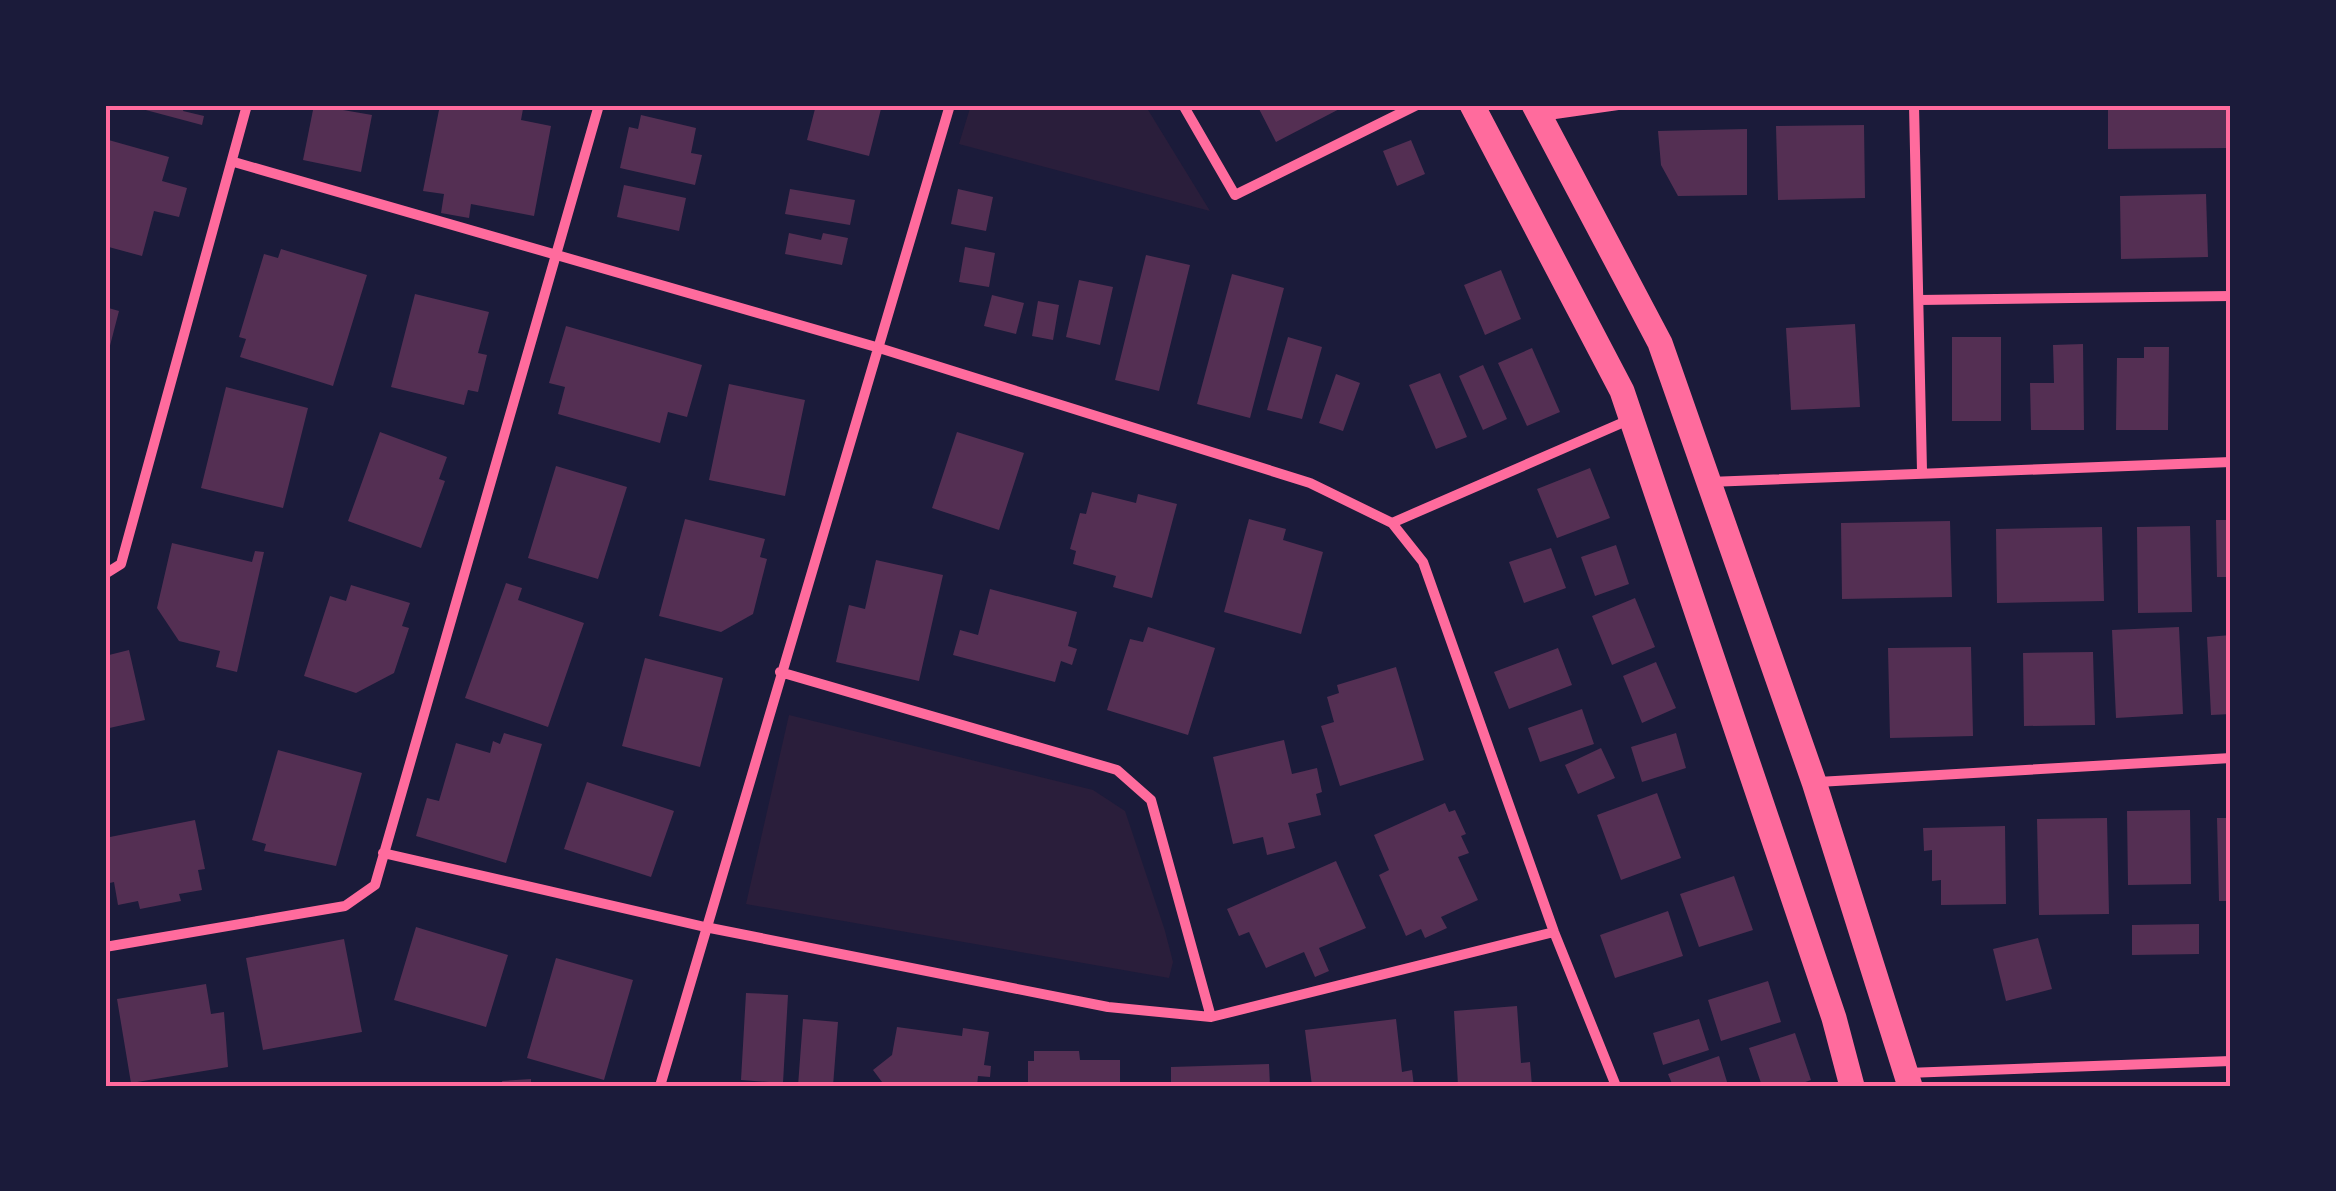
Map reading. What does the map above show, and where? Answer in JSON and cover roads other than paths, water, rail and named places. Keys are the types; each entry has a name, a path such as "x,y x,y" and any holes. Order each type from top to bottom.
{"main road":[{"path":"1472,105 1580,308 1632,418 1828,1000 1852,1086"},
{"path":"1537,111 1660,343 1814,782 1908,1079"}],"street":[{"path":"105,574 122,564 234,162 246,105"},
{"path":"105,948 345,906 375,886 599,105"},
{"path":"660,1086 876,346 930,185 950,105"},
{"path":"1183,105 1235,195 1418,105"},
{"path":"1537,111 1618,105"},
{"path":"1914,105 1922,471"},
{"path":"234,162 876,346 1310,483 1392,523 1423,562 1554,932 1616,1086"},
{"path":"1918,300 2231,296"},
{"path":"1392,523 1632,418"},
{"path":"1708,482 2231,462"},
{"path":"780,672 1117,770 1151,800 1211,1018"},
{"path":"1814,782 2231,758"},
{"path":"383,853 705,927 1108,1007 1211,1018 1554,932"},
{"path":"1908,1079 2231,1061"}]}
